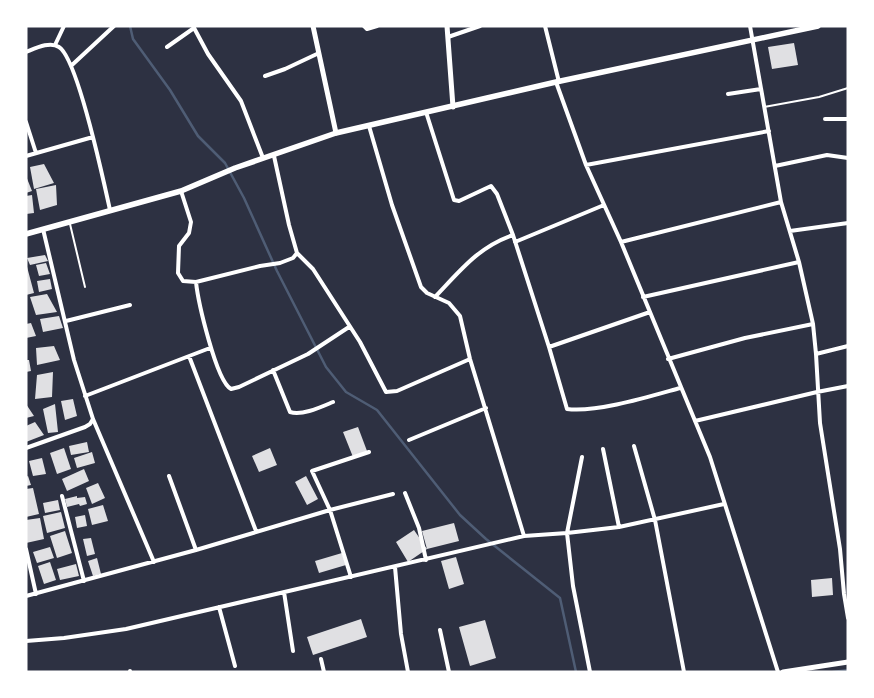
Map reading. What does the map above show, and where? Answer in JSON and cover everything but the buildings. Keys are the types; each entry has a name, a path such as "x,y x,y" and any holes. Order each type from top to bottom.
{"main road":[{"path":"26,234 181,191 236,168 336,133 558,82 818,26"}],"street":[{"path":"55,45 64,26"},
{"path":"72,65 114,26"},
{"path":"314,26 336,133"},
{"path":"364,26 367,29 377,26"},
{"path":"447,26 452,107"},
{"path":"448,37 480,26"},
{"path":"545,26 558,82 586,165 621,242 710,457 778,672"},
{"path":"750,26 781,202 799,262 813,324 820,423 840,549 848,618"},
{"path":"167,47 194,27 208,54 241,101 263,158"},
{"path":"26,52 55,45 61,48 72,65 93,137 110,210"},
{"path":"265,76 319,53"},
{"path":"728,94 761,89"},
{"path":"426,112 454,200 459,201 487,187 494,188 513,235 568,409 609,405 646,398 680,388"},
{"path":"825,119 848,119"},
{"path":"26,122 36,153"},
{"path":"369,126 392,205 421,287 427,293 449,303 460,316 470,359 524,536"},
{"path":"586,165 769,131"},
{"path":"26,156 93,137"},
{"path":"775,166 827,155 848,158"},
{"path":"274,156 288,225 296,253 313,269 360,342 386,392 397,391 470,359"},
{"path":"181,191 191,222 191,228 179,246 178,273 183,281 196,282 280,263 293,258 296,253"},
{"path":"621,242 781,202"},
{"path":"515,242 604,205"},
{"path":"790,231 848,222"},
{"path":"43,229 74,360 85,396 154,562"},
{"path":"435,297 479,252 499,240 513,235"},
{"path":"643,297 799,262"},
{"path":"196,282 197,295 210,348 229,388 235,389 308,354 349,327"},
{"path":"66,321 130,305"},
{"path":"549,348 650,312"},
{"path":"668,359 745,338 813,324"},
{"path":"816,354 848,346"},
{"path":"85,396 210,348"},
{"path":"189,356 256,531"},
{"path":"273,370 290,412 296,413 333,402"},
{"path":"694,421 848,386"},
{"path":"409,440 486,408"},
{"path":"26,448 85,427 93,419"},
{"path":"634,446 655,520 684,672"},
{"path":"603,449 619,527"},
{"path":"351,577 330,510 312,471 369,452"},
{"path":"582,457 567,533 573,586 590,672"},
{"path":"169,476 196,550"},
{"path":"405,493 419,528 426,560"},
{"path":"26,596 154,562 256,531 393,494"},
{"path":"62,496 84,581"},
{"path":"26,641 64,638 126,629 475,549 524,536 619,527 724,504"},
{"path":"840,549 848,548"},
{"path":"26,549 36,594"},
{"path":"395,567 401,634 408,672"},
{"path":"284,592 293,651"},
{"path":"219,607 235,666"},
{"path":"440,630 449,672"},
{"path":"321,659 324,672"},
{"path":"783,672 811,670 848,662"}],"lane":[{"path":"764,107 819,97 848,88"},
{"path":"70,222 85,287"}],"waterway":[{"path":"130,26 133,39 170,90 198,136 225,163 326,367 346,392 377,410 460,515 486,539 560,598 576,672"},
{"path":"833,672 848,670"}]}
